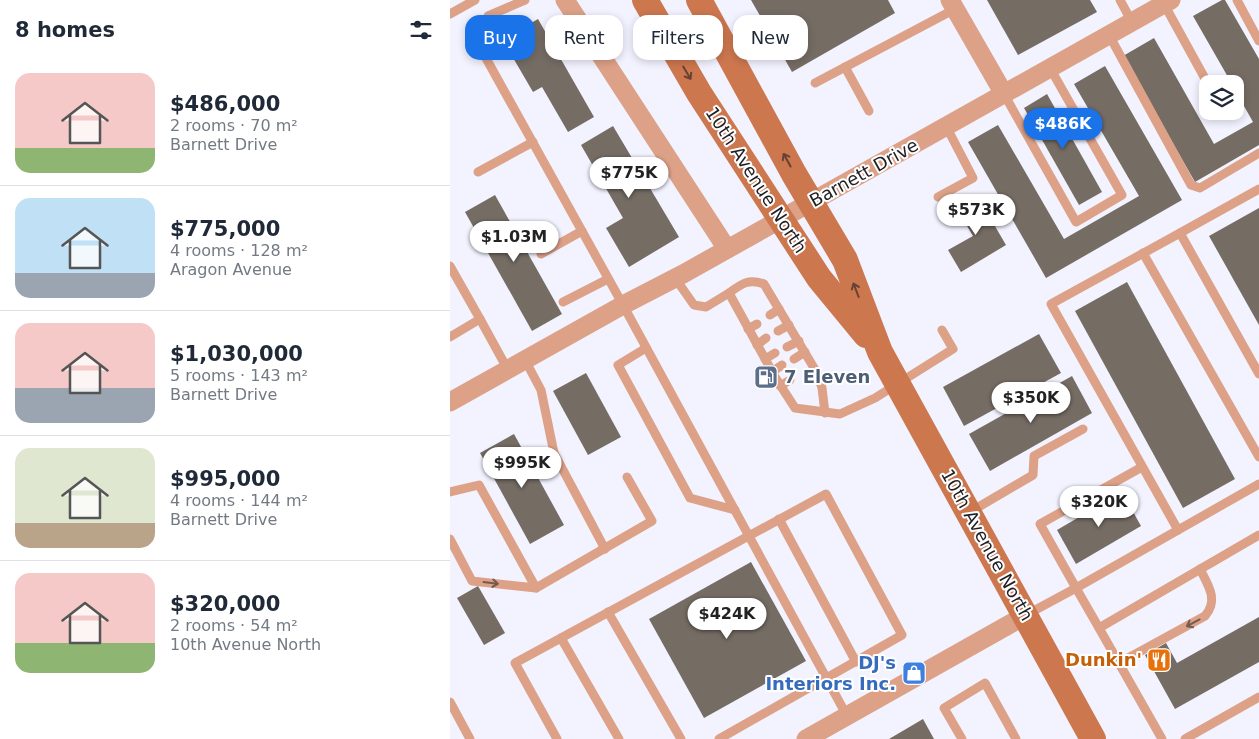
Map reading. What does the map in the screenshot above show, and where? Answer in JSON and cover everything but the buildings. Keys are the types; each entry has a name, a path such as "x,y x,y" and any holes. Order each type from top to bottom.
{"street":[{"path":"565,0 727,249"},
{"name":"10th Avenue North","path":"645,0 699,93 819,278 880,352"},
{"name":"10th Avenue North","path":"699,0 845,260 880,352 1026,615 1088,735"},
{"name":"Barnett Drive","path":"450,402 1168,2"},
{"path":"953,4 1004,94"},
{"path":"808,739 1026,615"}],"lane":[{"path":"450,14 475,0"},
{"path":"525,0 488,16 477,42 847,716"},
{"path":"1120,0 1132,22"},
{"path":"1237,0 1259,41"},
{"path":"1168,2 1204,75"},
{"path":"816,83 953,4"},
{"path":"1109,35 1191,185 1200,188 1259,153"},
{"path":"845,67 869,111"},
{"path":"1004,94 1076,222 1122,195 1050,68"},
{"path":"938,196 973,178 946,126"},
{"path":"478,172 532,142"},
{"path":"1178,530 1051,304 1259,189"},
{"path":"541,254 582,231"},
{"path":"1180,234 1259,374"},
{"path":"1143,254 1259,457"},
{"path":"450,266 508,370"},
{"path":"675,278 694,305 706,307 742,284 756,281 764,284 813,367 822,388 825,413"},
{"path":"563,302 608,279"},
{"path":"728,293 743,310 748,329 780,386 795,408 840,414 874,398 953,350 942,330"},
{"path":"762,299 770,293"},
{"path":"770,315 779,309"},
{"path":"450,337 480,320"},
{"path":"748,329 757,324"},
{"path":"778,331 789,325"},
{"path":"757,344 766,338"},
{"path":"787,347 799,341"},
{"path":"646,348 618,365 681,482 690,498 735,510"},
{"path":"794,359 805,352"},
{"path":"765,359 775,353"},
{"path":"525,360 541,390 554,453 605,549"},
{"path":"772,372 782,365"},
{"path":"804,372 813,367"},
{"path":"780,386 790,380"},
{"path":"969,512 1033,475 1034,456 1083,429"},
{"path":"1142,467 1040,524 1162,739"},
{"path":"450,539 472,581 536,588 652,521 627,477"},
{"path":"1026,615 1259,484"},
{"path":"450,492 478,485 536,588"},
{"path":"556,739 515,663 826,494 902,635 719,739"},
{"path":"778,519 856,662"},
{"path":"1099,628 1259,535"},
{"path":"1119,663 1205,616 1212,609 1210,588 1200,569"},
{"path":"608,612 681,739"},
{"path":"561,638 618,739"},
{"path":"962,739 944,708 985,683 1016,739"},
{"path":"1185,739 1259,697"},
{"path":"450,702 470,739"}],"place":[{"name":"7 Eleven","path":"766,377"},
{"name":"Dunkin'","path":"1159,660"},
{"name":"DJ's Interiors Inc.","path":"914,673"}]}
